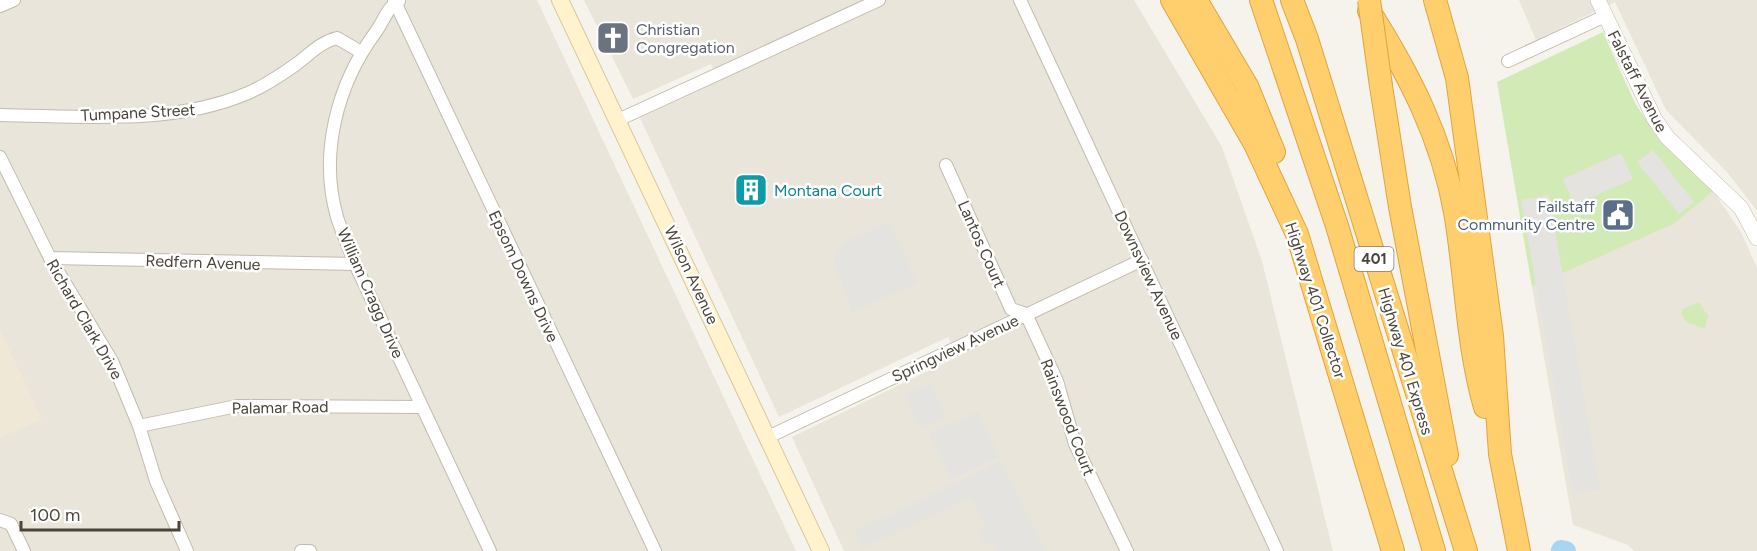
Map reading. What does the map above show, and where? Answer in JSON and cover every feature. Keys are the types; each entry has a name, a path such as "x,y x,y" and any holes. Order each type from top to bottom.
{"highway":[{"name":"Highway 401 Collector","path":"1172,0 1255,144 1297,234 1393,551"},
{"path":"1196,0 1247,86 1294,201 1297,234"},
{"path":"1248,0 1286,72"},
{"name":"Highway 401 Express","path":"1261,0 1337,226 1434,551"},
{"name":"Highway 401 Express","path":"1292,0 1307,39 1466,551"},
{"path":"1362,0 1398,57 1426,113 1442,156 1455,211 1481,392 1500,454 1519,551"},
{"path":"1369,0 1400,207 1438,401 1456,519"},
{"path":"1435,0 1457,78 1476,203 1492,336 1500,454"}],"main road":[{"name":"Wilson Avenue","path":"560,0 821,551"}],"street":[{"path":"0,6 14,0"},
{"name":"Downsview Avenue","path":"1020,0 1277,551"},
{"name":"Falstaff Avenue","path":"1598,0 1654,118 1667,137 1741,208 1757,238"},
{"name":"William Cragg Drive","path":"396,1 361,52 340,97 331,147 337,215 356,264 490,551"},
{"name":"Epsom Downs Drive","path":"396,1 655,551"},
{"path":"618,120 870,2"},
{"path":"1508,61 1605,16"},
{"name":"Tumpane Street","path":"0,114 108,116 182,113 203,109 250,92 295,66 326,41 337,38 361,52"},
{"name":"Richard Clark Drive","path":"0,157 50,258 112,361 139,426 156,481 187,551"},
{"name":"Lantos Court","path":"946,165 1011,309 1026,314"},
{"name":"Redfern Avenue","path":"50,258 356,264"},
{"name":"Springview Avenue","path":"768,437 1142,260"},
{"name":"Rainswood Court","path":"1026,314 1056,381 1075,444 1127,551"},
{"name":"Palamar Road","path":"139,426 237,406 422,407"},
{"path":"0,520 11,525 24,551"},
{"path":"301,551 310,551"}],"shaded area":[{"path":"0,0 537,0 796,551 0,551"},
{"path":"584,0 1134,0 1222,147 1262,261 1333,551 844,551 792,437 957,357 948,337 779,417 640,118 719,81 711,64 633,99"},
{"path":"1519,0 1757,0 1757,211 1727,172 1666,110 1615,2 1536,40"},
{"path":"1653,150 1694,202 1679,214 1637,162"},
{"path":"1621,153 1633,179 1574,205 1563,179"},
{"path":"1713,191 1741,232 1757,268 1757,551 1634,551 1628,545 1573,525 1532,287 1674,224"},
{"path":"1549,195 1600,489 1573,494 1521,200"},
{"path":"889,222 918,283 852,313 834,262 838,251 847,241"},
{"path":"0,329 42,419 0,438"},
{"path":"930,383 946,417 921,428 904,395"},
{"path":"978,411 1000,457 951,480 929,433"},
{"path":"1001,461 1045,551 997,551 993,542 985,546 978,531 986,527 971,497 863,549 855,531"}],"green space":[{"path":"1603,32 1635,103 1660,141 1713,191 1674,224 1532,287 1497,82"},
{"path":"1699,302 1708,316 1705,329 1686,322 1681,313 1683,309"}],"waterway":[{"path":"1561,550 1566,551"}],"place":[{"name":"Christian Congregation","path":"613,38"},
{"name":"Montana Court","path":"751,190"},
{"name":"Failstaff Community Centre","path":"1618,215"}]}
